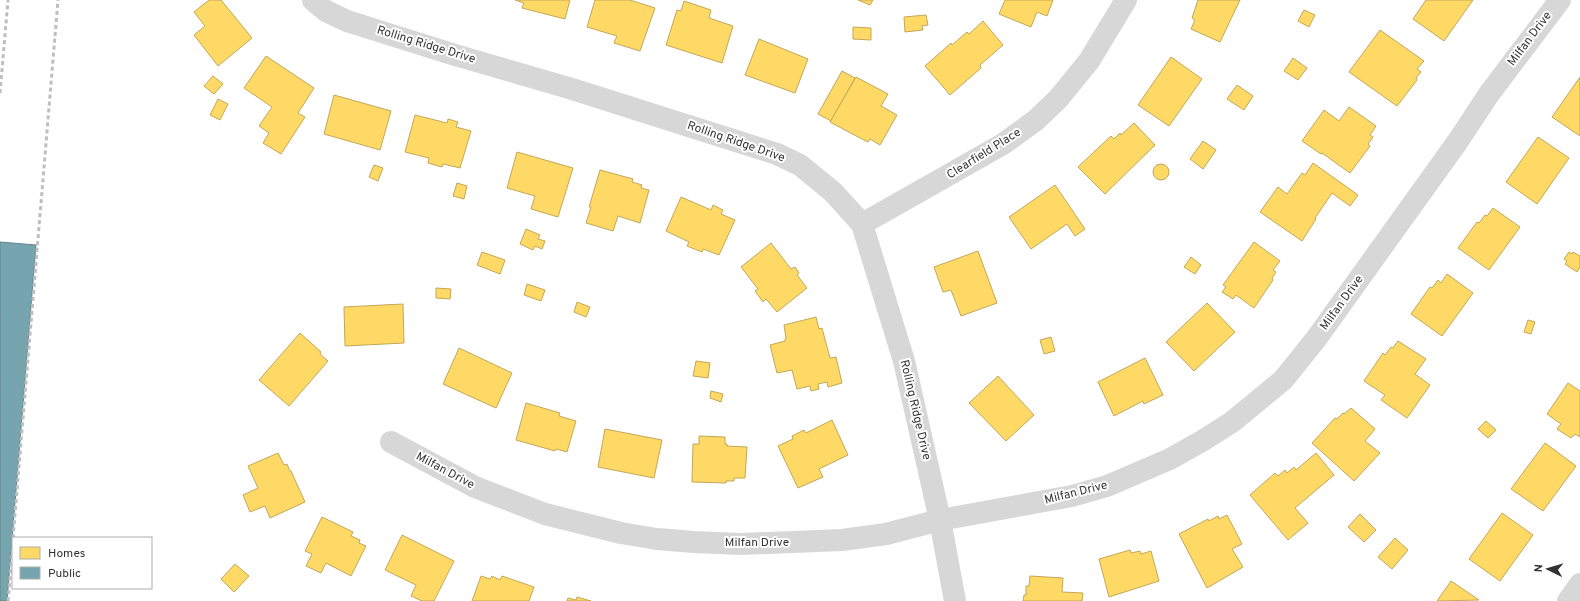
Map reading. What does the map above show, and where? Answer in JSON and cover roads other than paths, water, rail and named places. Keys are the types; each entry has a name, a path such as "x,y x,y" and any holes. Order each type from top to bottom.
{"street":[{"name":"Rolling Ridge Drive","path":"313,0 326,11 347,21 455,55 569,88 777,154 800,165 833,192 862,224 904,361 940,520 955,601"},
{"name":"Clearfield Place","path":"862,224 1003,144 1036,120 1058,98 1088,61 1126,0"},
{"name":"Milfan Drive","path":"391,442 474,487 544,514 621,534 657,539 741,544 842,540 886,534 940,520 1072,496 1107,486 1170,459 1202,441 1232,422 1283,380 1316,339 1458,141 1489,94 1560,0"},
{"path":"1568,601 1580,584"}],"railway":[{"path":"0,93 8,0"},
{"path":"13,537 58,0"},
{"path":"8,601 12,555"}]}
